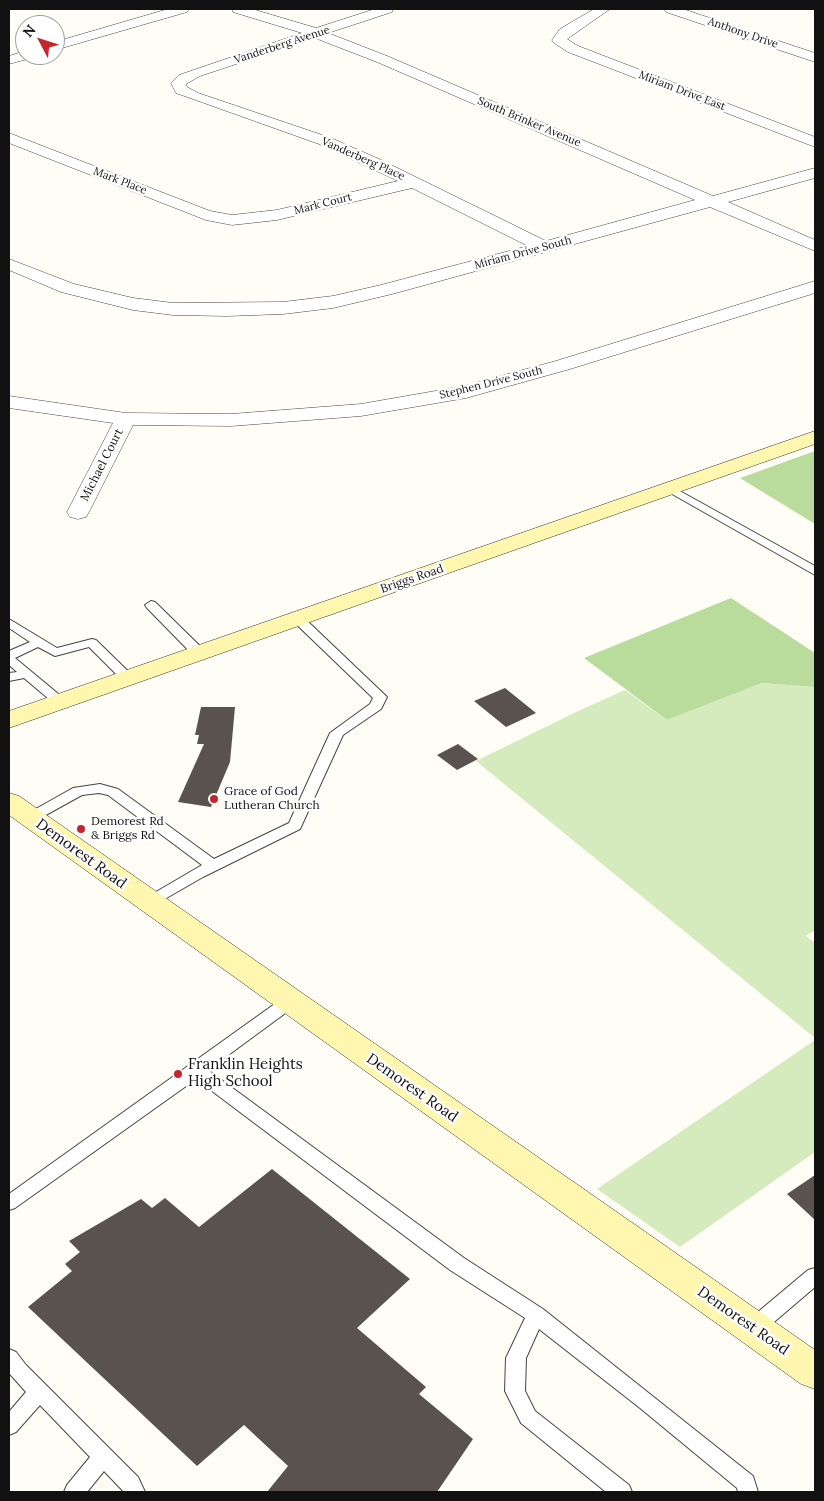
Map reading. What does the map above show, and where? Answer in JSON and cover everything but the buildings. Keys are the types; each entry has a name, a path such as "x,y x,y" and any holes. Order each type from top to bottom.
{"street":[{"path":"65,43 182,9"},
{"name":"South Brinker Avenue","path":"238,9 382,58 815,246"},
{"name":"Vanderberg Avenue","path":"178,83 196,73 387,9"},
{"name":"Miriam Drive East","path":"603,9 565,32 559,40 568,47 815,142"},
{"name":"Anthony Drive","path":"671,9 815,58"},
{"name":"Vanderberg Place","path":"178,83 181,90 193,96 325,141 414,182 545,247"},
{"name":"Mark Place","path":"9,138 206,214 232,220"},
{"name":"Miriam Drive South","path":"9,264 41,279 108,299 173,309 283,308 333,302 385,290 815,173"},
{"name":"Mark Court","path":"232,220 277,215 414,182"},
{"name":"Stephen Drive South","path":"9,402 126,418 231,420 342,412 466,392 563,365 815,287"},
{"name":"Michael Court","path":"78,512 126,418"},
{"name":"Briggs Road","path":"9,720 815,437"},
{"name":"Demorest Road","path":"19,810 288,1002 815,1372"}],"lane":[{"path":"669,488 815,571"},
{"path":"151,605 200,654"},
{"path":"148,903 213,866 295,826 337,733 376,706 380,697 298,619"},
{"path":"9,624 54,652 92,643 129,678"},
{"path":"39,642 9,657 15,678 61,702"},
{"path":"19,810 78,791 100,788 114,792 213,866"},
{"path":"9,1203 288,1002"},
{"path":"196,1070 457,1264 536,1315 746,1483 748,1492"},
{"path":"753,1328 815,1276"},
{"path":"536,1315 516,1358 515,1391 528,1417 622,1492"},
{"path":"9,1358 39,1392 131,1484 135,1492"},
{"path":"9,1426 39,1392"},
{"path":"74,1492 103,1457"}],"green space":[{"path":"815,451 815,524 740,478"},
{"path":"731,598 815,653 815,687 762,683 667,720 584,658"},
{"path":"762,683 815,687 815,930 806,936 815,943 815,1038 476,761 625,690 667,720"},
{"path":"815,1040 815,1152 680,1247 597,1189"}],"place":[{"name":"Grace of God Lutheran Church","path":"214,799"},
{"name":"Demorest Rd & Briggs Rd","path":"81,829"},
{"name":"Franklin Heights High School","path":"178,1074"}]}
